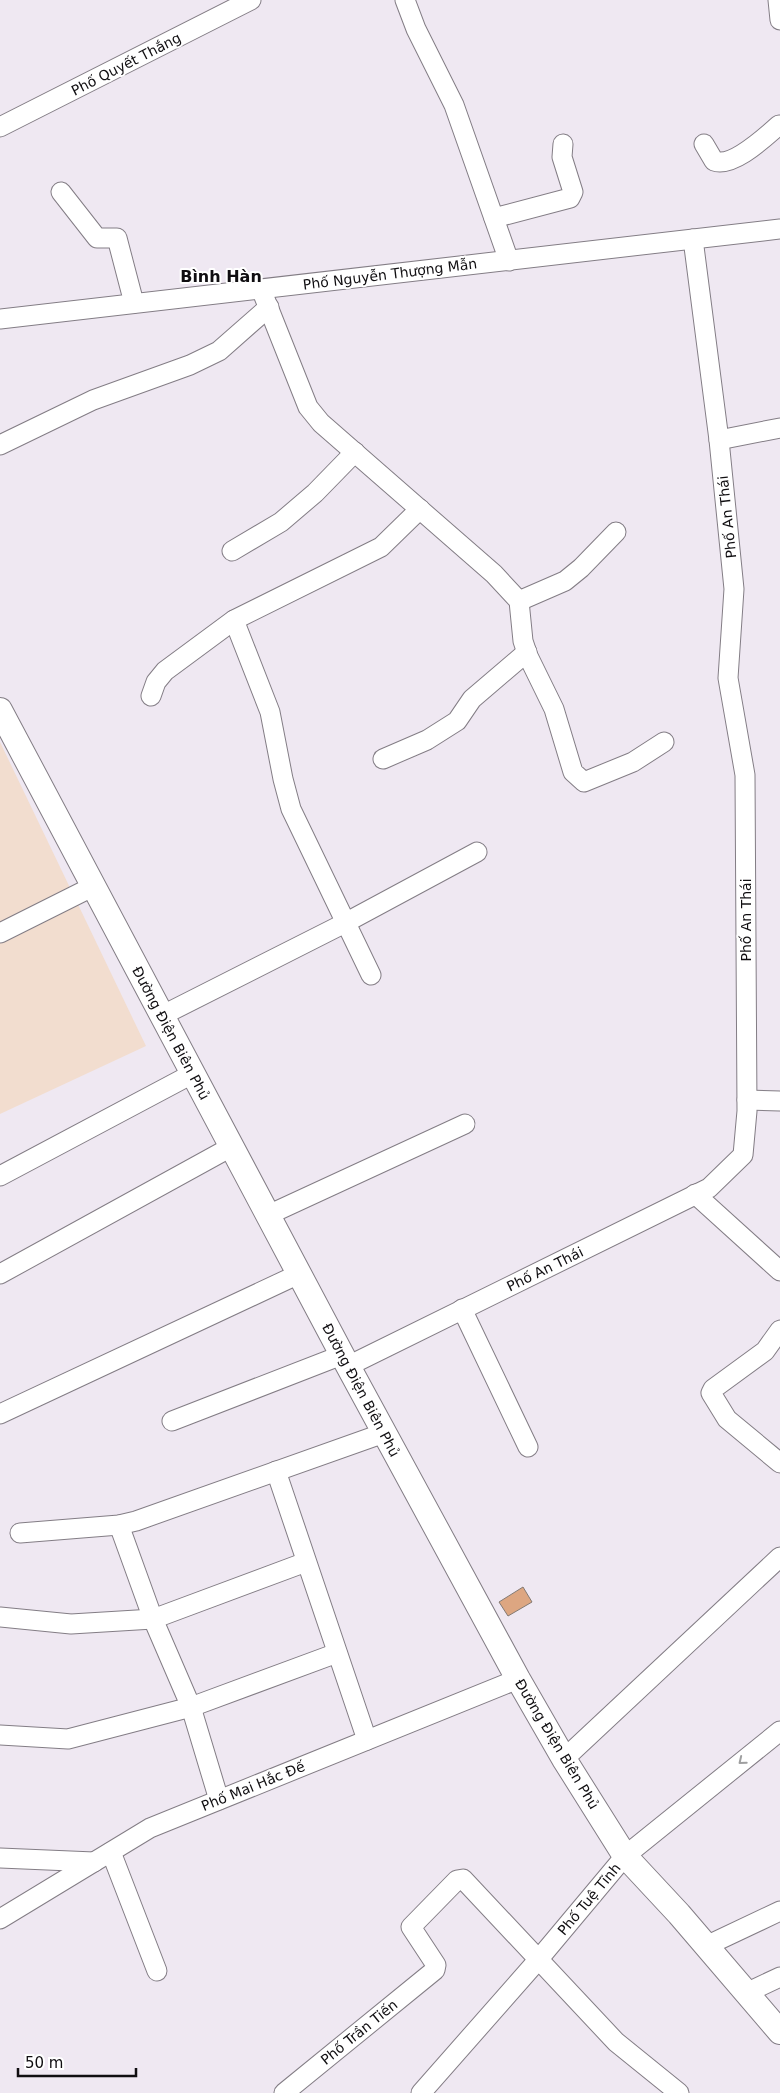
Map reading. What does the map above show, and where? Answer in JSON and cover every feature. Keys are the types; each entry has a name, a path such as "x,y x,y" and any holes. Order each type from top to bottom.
{"main road":[{"name":"Đường Điện Biên Phủ","path":"0,710 5,734 94,886 161,1016 384,1433 518,1679 564,1758 625,1856 780,2032"}],"street":[{"name":"Phố Quyết Thắng","path":"0,127 251,0"},
{"path":"404,0 416,29 454,105 509,260"},
{"path":"778,0 780,20"},
{"path":"704,144 714,161 726,162 743,153 780,126"},
{"path":"494,218 570,198 573,192 562,157 563,144"},
{"path":"62,192 97,238 117,238 134,303"},
{"name":"Phố Nguyễn Thượng Mẫn","path":"0,319 780,229"},
{"name":"Phố An Thái","path":"172,1421 345,1360 462,1309 708,1188 743,1155 747,1100 745,775 728,678 734,589 720,440 693,239"},
{"path":"261,289 308,407 321,423 494,574 519,601 523,641 554,709 573,772 584,782 633,762 664,742"},
{"path":"0,445 93,400 190,365 219,351 269,307"},
{"path":"720,440 780,428"},
{"path":"232,551 281,522 315,493 355,452"},
{"path":"151,696 156,682 165,671 234,620 382,547 420,509"},
{"path":"519,601 565,581 582,568 616,532"},
{"path":"234,620 270,712 291,809 371,975"},
{"path":"383,759 427,740 457,721 472,699 527,652"},
{"path":"161,1016 345,924 477,852"},
{"path":"0,934 94,886"},
{"path":"0,1176 192,1074"},
{"path":"747,1100 780,1101"},
{"path":"268,1215 465,1124"},
{"path":"0,1274 231,1147"},
{"path":"695,1194 780,1271"},
{"path":"0,1414 299,1274"},
{"path":"462,1309 528,1447"},
{"path":"780,1330 766,1351 713,1388 711,1393 727,1419 780,1464"},
{"path":"20,1533 119,1525 136,1521 384,1433"},
{"path":"276,1471 367,1740"},
{"path":"119,1525 153,1619 191,1707 220,1800"},
{"path":"564,1758 780,1557"},
{"path":"0,1617 71,1624 153,1619 306,1562"},
{"path":"0,1735 68,1739 191,1707 337,1653"},
{"name":"Phố Mai Hắc Đế","path":"0,1919 150,1828 518,1679"},
{"name":"Phố Tuệ Tĩnh","path":"421,2093 538,1960 625,1856 780,1731"},
{"path":"111,1852 157,1971"},
{"path":"0,1858 94,1862"},
{"name":"Phố Trần Tiến","path":"284,2093 434,1970 436,1965 411,1927 457,1880 463,1879 538,1960"},
{"path":"706,1946 780,1911"},
{"path":"538,1960 616,2042 679,2093"},
{"path":"746,1993 780,1977"}],"shaded area":[{"path":"0,742 146,1046 0,1114"}],"building":[{"path":"523,1587 532,1602 508,1616 499,1602"}],"district":[{"name":"Bình Hàn","path":"221,276"}]}
